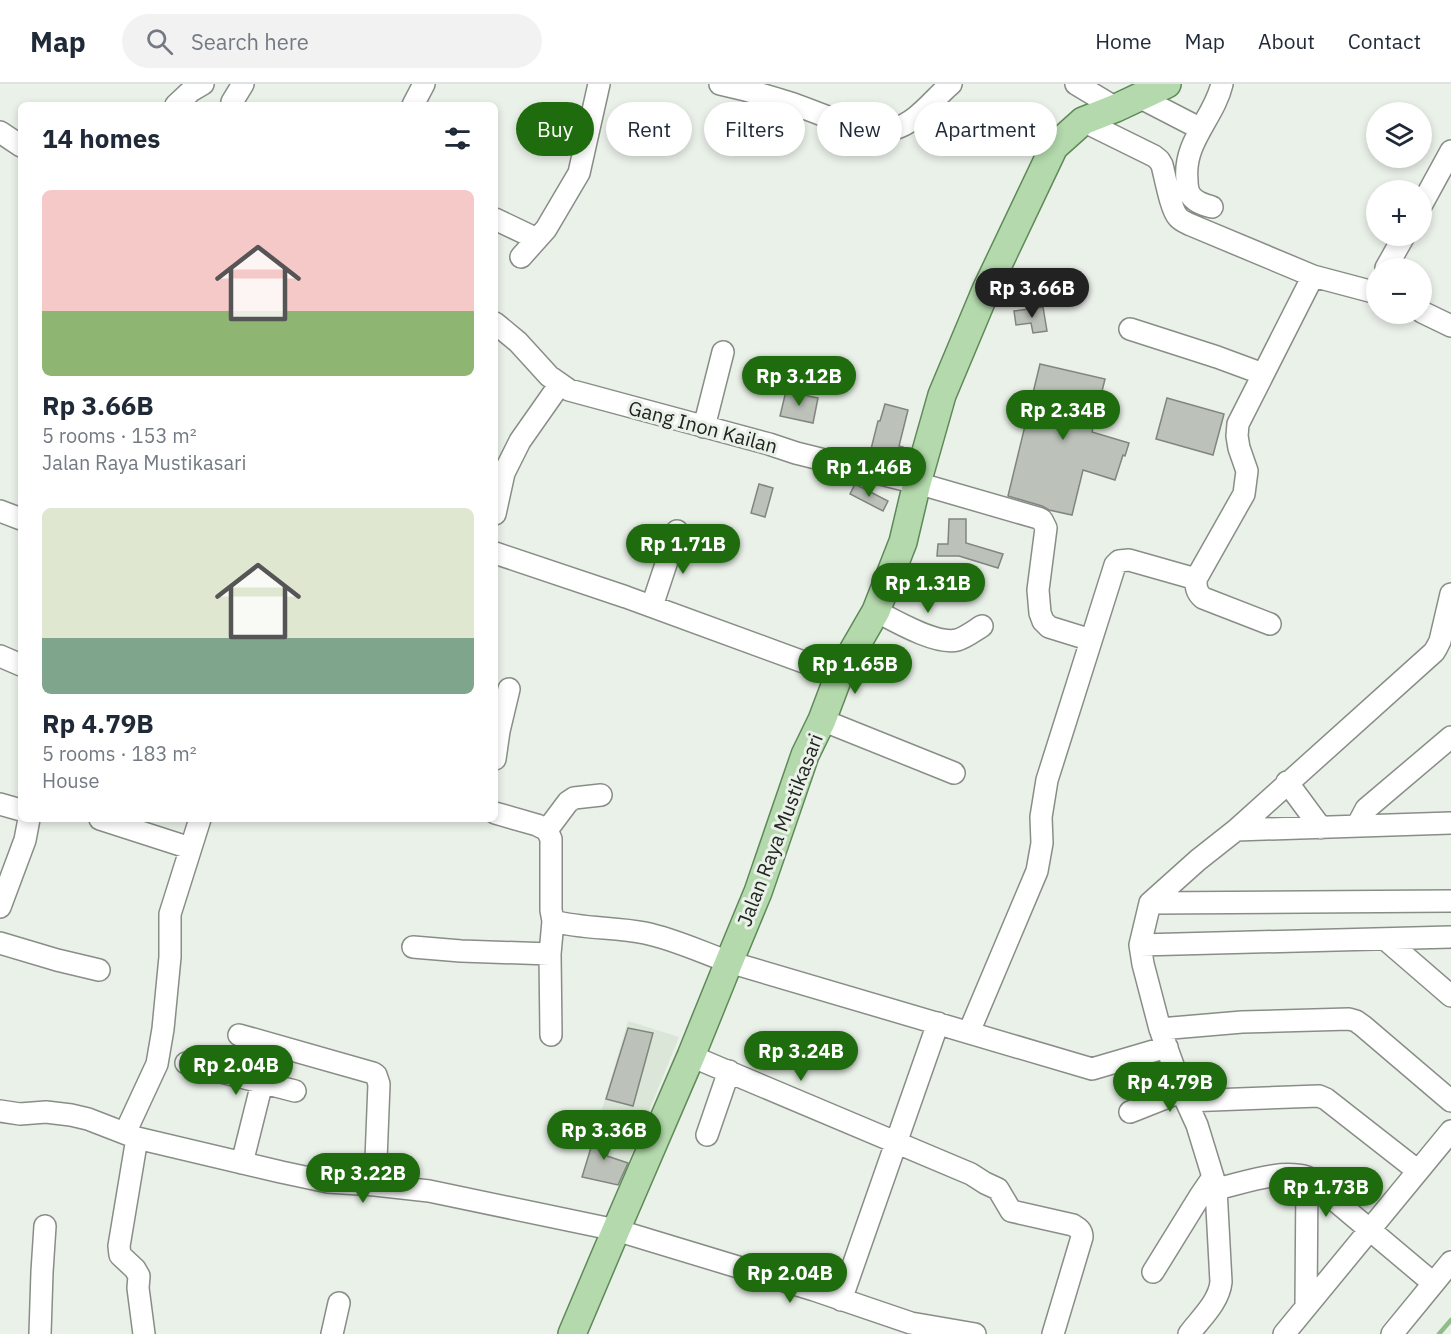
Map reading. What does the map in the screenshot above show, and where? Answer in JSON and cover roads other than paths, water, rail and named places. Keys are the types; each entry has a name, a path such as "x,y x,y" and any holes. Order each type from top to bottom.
{"main road":[{"name":"Jalan Raya Mustikasari","path":"572,1334 759,892 805,755 822,720 838,675 876,611 903,542 942,395 986,290 1054,147 1083,121 1167,84"}],"street":[{"path":"179,102 190,91 203,84"},
{"path":"415,102 424,84"},
{"path":"521,257 546,229 579,173 599,84"},
{"path":"720,84 789,102 861,128 878,131 895,129 913,119 951,84"},
{"path":"1076,84 1201,129"},
{"path":"1212,207 1193,199 1188,191 1186,174 1189,151 1219,96 1222,84"},
{"path":"1083,121 1159,160 1173,207 1179,219 1313,276 1366,288"},
{"path":"0,132 18,144"},
{"path":"1432,186 1451,151"},
{"path":"498,220 537,239"},
{"path":"1270,624 1203,598 1196,589 1196,579 1244,494 1246,471 1239,448 1238,424 1313,276"},
{"path":"1432,317 1451,326"},
{"path":"498,325 560,384 499,472"},
{"path":"1130,328 1263,374"},
{"path":"704,427 723,352"},
{"name":"Gang Inon Kailan","path":"560,384 569,390 796,453 917,483 1038,518 1042,520 1046,528 1038,590 1043,621 1050,627 1091,640"},
{"path":"0,512 18,518"},
{"path":"652,606 676,531"},
{"path":"498,554 652,606 838,675"},
{"path":"969,1032 1037,871 1042,843 1041,817 1047,780 1115,565 1119,561 1129,560 1196,579"},
{"path":"1189,1334 1220,1290 1215,1183 1197,1125 1184,1096 1164,1038 1143,964 1140,945 1150,903 1236,830 1437,647 1451,594"},
{"path":"876,611 932,638 946,642 959,640 982,626"},
{"path":"0,656 18,664"},
{"path":"498,738 509,689"},
{"path":"822,720 954,772"},
{"path":"1357,826 1366,810 1451,737"},
{"path":"1287,782 1321,828"},
{"path":"548,830 568,802 574,798 601,795"},
{"path":"0,804 18,809"},
{"path":"498,814 548,830 551,839 553,921 550,954 551,1035"},
{"path":"0,907 25,840 28,822"},
{"path":"109,822 190,848"},
{"path":"144,1334 138,1288 139,1276 120,1255 118,1246 131,1136 157,1064 170,957 170,914 199,822"},
{"path":"1236,830 1451,823"},
{"path":"1150,903 1451,901"},
{"path":"553,921 563,924 621,929 673,941 729,962 1092,1069 1164,1038 1242,1022 1349,1019 1364,1026 1451,1101"},
{"path":"1140,945 1451,936"},
{"path":"1385,939 1451,996"},
{"path":"0,943 99,970"},
{"path":"413,947 550,954"},
{"path":"841,1300 938,1023"},
{"path":"239,1035 376,1075 379,1084 375,1185"},
{"path":"691,1056 970,1174 998,1189 1011,1211 1073,1225 1080,1231 1082,1237 1053,1334"},
{"path":"186,1063 295,1092"},
{"path":"707,1135 729,1071"},
{"path":"242,1163 261,1083"},
{"path":"1130,1112 1184,1096 1319,1096 1326,1099 1418,1171"},
{"path":"0,1111 20,1114 60,1113 88,1119 131,1136 328,1182 429,1191 615,1230 841,1300 910,1328 975,1334"},
{"path":"1284,1334 1451,1131"},
{"path":"1153,1272 1200,1196 1215,1183 1297,1174 1307,1177 1433,1283"},
{"path":"1306,1307 1307,1177"},
{"path":"40,1334 45,1226"},
{"path":"1392,1334 1451,1262"},
{"path":"332,1334 339,1303"}],"waterway":[{"path":"1439,1334 1451,1320"}]}
